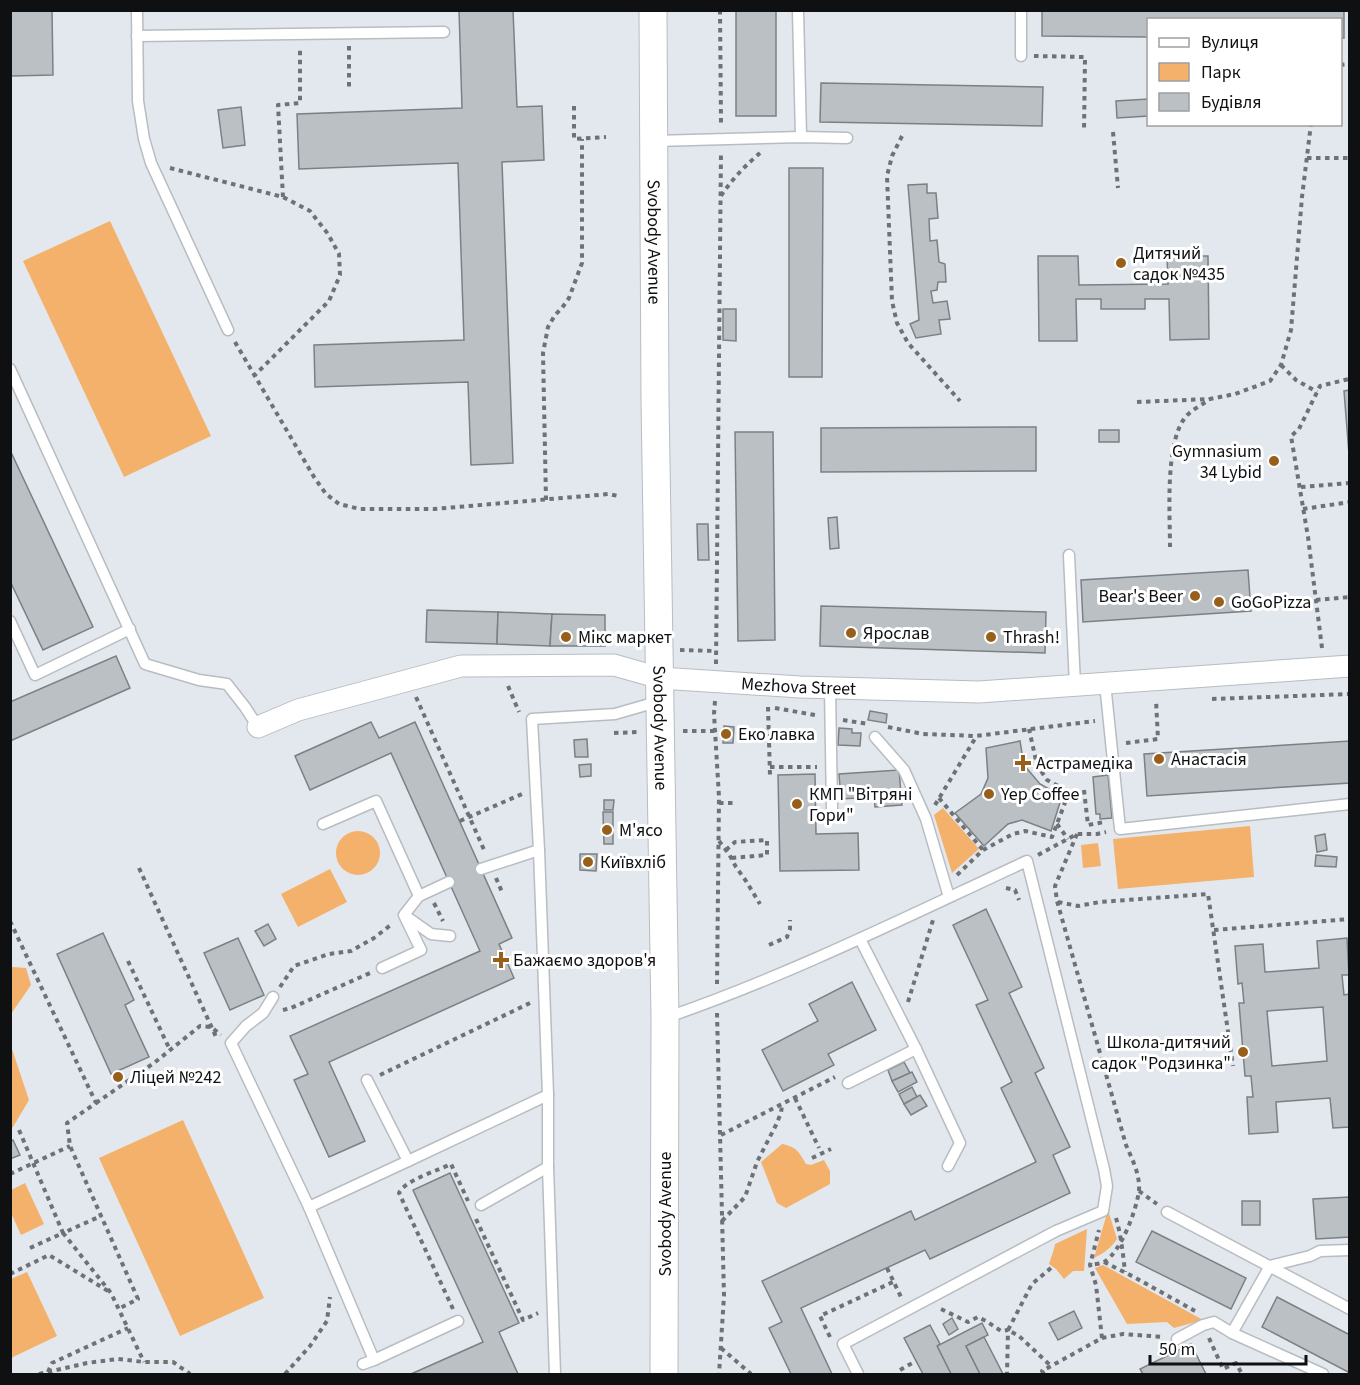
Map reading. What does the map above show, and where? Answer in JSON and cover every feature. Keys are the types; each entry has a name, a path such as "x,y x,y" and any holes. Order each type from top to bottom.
{"street":[{"name":"Svobody Avenue","path":"653,10 655,400 665,1018 664,1374"},
{"name":"Mezhova Street","path":"258,727 298,710 461,666 614,665 661,689 800,687 979,692 1350,666"}],"lane":[{"path":"137,10 138,101 144,139 152,163 228,330"},
{"path":"798,10 801,137"},
{"path":"1021,56 1022,10"},
{"path":"137,36 444,32"},
{"path":"654,141 847,138"},
{"path":"10,369 146,664 199,680 227,684 258,727"},
{"path":"1069,555 1075,685"},
{"path":"10,621 35,675 130,629"},
{"path":"1105,683 1120,824 1350,804"},
{"path":"830,688 832,809"},
{"path":"555,1374 548,1167 548,1095 532,719 615,714 661,689"},
{"path":"876,737 904,770 926,819 949,897"},
{"path":"323,824 376,801 419,896"},
{"path":"486,868 539,850"},
{"path":"665,1018 717,1000 860,939 1027,861 1104,1169 1107,1186 1103,1211 1056,1231 843,1344 858,1374"},
{"path":"404,915 419,896 449,882"},
{"path":"404,915 431,934 450,936"},
{"path":"382,968 421,950 404,915"},
{"path":"860,939 916,1049 960,1143 948,1166"},
{"path":"273,997 263,1013 246,1026 231,1043 309,1207 374,1360"},
{"path":"848,1083 916,1049"},
{"path":"367,1080 408,1161"},
{"path":"309,1207 548,1095"},
{"path":"481,1205 548,1167"},
{"path":"1167,1212 1350,1310"},
{"path":"1232,1333 1270,1266 1310,1256 1320,1251 1350,1250"},
{"path":"363,1364 458,1321"},
{"path":"1177,1338 1208,1324 1323,1374"}],"path":[{"path":"716,665 720,10"},
{"path":"283,197 278,105 300,103 300,34"},
{"path":"349,34 349,87"},
{"path":"1021,56 1085,57 1084,132"},
{"path":"574,106 574,139 606,136"},
{"path":"1137,402 1210,399 1235,394 1270,381 1281,365 1291,330 1311,126"},
{"path":"1113,132 1118,188"},
{"path":"902,136 892,156 887,176 891,301 897,323 908,343 960,401"},
{"path":"720,198 743,168 763,150 783,138"},
{"path":"546,500 543,353 548,327 569,298 582,263 582,139"},
{"path":"1307,158 1350,158"},
{"path":"152,163 283,197 310,211 328,234 339,254 340,275 329,302 255,375"},
{"path":"228,330 314,477 326,494 339,504 360,509 434,510 609,494 618,496"},
{"path":"1281,365 1296,380 1317,392"},
{"path":"1322,650 1308,537 1302,509 1301,487 1291,436 1299,429 1320,386 1349,379"},
{"path":"1170,547 1171,462 1175,439 1185,418 1210,399"},
{"path":"1301,487 1350,483"},
{"path":"1302,509 1350,502"},
{"path":"1316,600 1350,597"},
{"path":"499,666 519,712"},
{"path":"409,680 486,868 502,892"},
{"path":"1201,699 1350,694"},
{"path":"715,700 726,701"},
{"path":"1111,744 1158,739 1156,700"},
{"path":"1146,701 1167,700"},
{"path":"758,705 870,724"},
{"path":"768,707 770,775"},
{"path":"714,714 719,803 717,1000 724,1296 720,1374"},
{"path":"880,726 923,734 976,736 1109,720"},
{"path":"950,882 984,850 1013,834 1025,831 1052,837 1069,792 1047,780 1037,765 1029,729"},
{"path":"932,810 976,736"},
{"path":"770,768 827,766"},
{"path":"1084,790 1088,825 1120,824"},
{"path":"460,821 526,793"},
{"path":"939,798 984,850"},
{"path":"719,803 733,803"},
{"path":"1058,824 1068,839"},
{"path":"1027,861 1077,834 1097,834 1120,824"},
{"path":"1077,834 1055,886 1057,901 1126,1145 1135,1167 1138,1191 1131,1218 1117,1250 1104,1262 1090,1265"},
{"path":"718,840 760,904"},
{"path":"726,849 735,842 767,840 767,855 731,858"},
{"path":"1002,887 1015,890 1022,907"},
{"path":"1057,901 1078,906 1100,902 1208,894 1233,1066"},
{"path":"273,997 294,966 329,954 351,951 374,938 404,915"},
{"path":"902,995 907,1006 934,917 925,922"},
{"path":"1214,930 1350,919"},
{"path":"769,945 787,937 790,920"},
{"path":"10,921 96,1103"},
{"path":"128,961 170,1050"},
{"path":"263,1013 291,1008 382,968"},
{"path":"367,1080 534,1002"},
{"path":"118,1309 138,1299 70,1146 67,1123 200,1026 211,1028 231,1043"},
{"path":"721,1135 805,1093"},
{"path":"795,1098 819,1148"},
{"path":"722,1221 745,1197 757,1162 779,1119 783,1104"},
{"path":"18,1130 63,1233 111,1293 144,1362"},
{"path":"10,1174 70,1146"},
{"path":"812,1158 831,1149"},
{"path":"458,1321 399,1193 401,1188 408,1183 451,1164 523,1320 542,1311"},
{"path":"1138,1191 1167,1212"},
{"path":"1105,1196 1120,1231 1125,1273"},
{"path":"1102,1338 1096,1285 1090,1265 1103,1211"},
{"path":"30,1248 101,1216"},
{"path":"10,1274 49,1255 111,1293"},
{"path":"1104,1262 1208,1324 1223,1369 1236,1363 1242,1374"},
{"path":"887,1268 904,1304"},
{"path":"1007,1374 1008,1330 1032,1284 1051,1268"},
{"path":"843,1344 835,1347 820,1316 893,1282"},
{"path":"927,1299 936,1307 968,1322 978,1317 996,1329 1008,1330 1030,1345 1051,1366"},
{"path":"48,1372 52,1363 128,1328"},
{"path":"1044,1374 1042,1371 1102,1338 1124,1334 1177,1338"},
{"path":"721,1347 751,1374"},
{"path":"39,1374 118,1359 173,1362 190,1374"},
{"path":"900,1370 915,1361"}],"green space":[{"path":"110,221 211,436 124,477 23,261"},
{"path":"943,808 979,849 952,873 934,815"},
{"path":"1250,826 1254,877 1118,889 1113,839"},
{"path":"358,831 367,832 374,837 379,844 379,862 374,869 367,874 358,875 349,874 342,869 337,862 336,853 337,844 342,837 349,832"},
{"path":"1098,843 1101,866 1083,868 1081,845"},
{"path":"330,869 347,902 298,927 281,894"},
{"path":"11,968 26,968 31,985 11,1014"},
{"path":"10,1043 29,1100 11,1128"},
{"path":"183,1120 264,1298 180,1336 99,1158"},
{"path":"782,1144 797,1151 806,1164 811,1165 824,1160 830,1171 830,1184 786,1208 777,1203 761,1162"},
{"path":"25,1183 44,1224 21,1235 11,1213 11,1190"},
{"path":"1108,1210 1117,1239 1107,1250 1094,1258"},
{"path":"1087,1229 1084,1271 1073,1271 1064,1279 1049,1264 1055,1244"},
{"path":"1103,1265 1203,1320 1174,1328 1167,1322 1127,1324 1095,1268"},
{"path":"27,1272 57,1336 11,1358 11,1279"}],"building":[{"path":"10,10 52,10 53,75 11,76"},
{"path":"459,10 513,10 517,107 542,106 544,160 502,162 513,463 471,465 468,382 315,387 314,345 464,340 458,163 299,169 297,114 462,108"},
{"path":"736,10 776,10 776,116 736,116"},
{"path":"1042,10 1344,10 1344,38 1342,38 1342,18 1147,18 1147,37 1042,36"},
{"path":"821,83 1043,87 1042,126 820,122"},
{"path":"1147,99 1147,116 1117,118 1116,101"},
{"path":"241,107 245,145 223,148 218,110"},
{"path":"789,168 823,168 822,377 789,377"},
{"path":"927,184 927,193 936,193 938,218 929,219 930,241 937,240 939,262 945,264 946,282 938,282 937,290 931,291 933,303 947,301 950,319 939,320 941,334 916,338 910,324 919,320 908,185"},
{"path":"1038,256 1078,256 1079,285 1168,284 1167,256 1208,256 1209,339 1170,340 1169,299 1145,299 1145,309 1101,309 1101,299 1076,299 1077,341 1039,341"},
{"path":"723,309 736,309 736,341 723,340"},
{"path":"1350,390 1350,467 1344,391"},
{"path":"1036,427 1036,471 821,472 821,428"},
{"path":"1099,430 1119,430 1119,442 1099,442"},
{"path":"735,432 773,432 775,640 738,641"},
{"path":"10,450 93,627 43,650 10,581"},
{"path":"837,517 839,548 830,549 828,518"},
{"path":"697,524 708,524 709,560 698,560"},
{"path":"1248,570 1251,611 1083,622 1081,580"},
{"path":"821,606 1046,612 1045,653 820,646"},
{"path":"427,610 498,612 497,644 426,642"},
{"path":"498,612 552,614 550,646 497,644"},
{"path":"552,614 605,615 605,646 550,646"},
{"path":"116,656 130,688 10,741 10,702"},
{"path":"870,711 887,714 886,723 868,720"},
{"path":"371,722 379,738 415,722 512,938 499,944 514,978 329,1062 365,1141 329,1157 294,1080 308,1074 290,1036 480,951 391,753 310,790 295,756"},
{"path":"724,726 734,727 733,743 723,743"},
{"path":"839,728 852,729 852,733 861,733 860,746 838,745"},
{"path":"587,739 588,757 575,757 574,740"},
{"path":"1020,741 1024,765 1040,784 1062,796 1051,831 1022,820 1008,824 984,846 955,813 981,794 988,778 986,748"},
{"path":"1350,741 1350,783 1147,796 1144,754"},
{"path":"591,764 591,776 580,777 579,765"},
{"path":"899,770 902,805 875,807 874,797 841,799 839,774"},
{"name":"КМП \"Вітряні Гори\"","path":"815,774 816,834 858,833 859,870 780,871 778,775"},
{"path":"1108,775 1112,818 1100,819 1100,814 1096,814 1093,777"},
{"path":"604,800 614,800 613,810 604,810"},
{"path":"603,812 613,812 613,844 604,844"},
{"path":"1325,834 1327,850 1317,852 1315,836"},
{"path":"580,854 597,854 596,871 580,870"},
{"path":"1316,855 1337,857 1336,867 1315,866"},
{"path":"986,909 1022,987 1009,993 1044,1068 1035,1073 1070,1147 1053,1155 1070,1193 930,1259 925,1250 801,1308 832,1374 791,1374 769,1328 782,1322 762,1281 911,1211 915,1220 1036,1162 1001,1088 1012,1082 976,1005 988,1000 953,925"},
{"path":"268,924 276,939 264,946 255,931"},
{"path":"103,933 134,1000 125,1005 149,1057 111,1074 57,954"},
{"path":"238,938 264,995 230,1010 204,953"},
{"path":"1347,938 1349,975 1342,975 1344,995 1350,994 1350,1127 1333,1128 1330,1098 1276,1102 1278,1132 1249,1134 1247,1097 1253,1097 1251,1076 1245,1076 1239,1003 1244,1003 1242,983 1238,984 1235,946 1263,944 1265,972 1319,968 1317,941","holes":["1323,1007 1327,1061 1272,1066 1267,1011"]},
{"path":"852,982 876,1030 828,1054 834,1065 783,1091 762,1050 818,1021 809,1004"},
{"path":"904,1062 910,1073 892,1081 888,1070"},
{"path":"912,1072 917,1082 898,1092 892,1081"},
{"path":"912,1087 917,1097 904,1104 899,1094"},
{"path":"920,1095 927,1106 911,1115 904,1104"},
{"path":"13,1140 20,1155 10,1159 10,1142"},
{"path":"450,1173 519,1323 499,1332 518,1374 411,1374 483,1342 413,1190"},
{"path":"1350,1197 1350,1237 1316,1239 1313,1199"},
{"path":"1242,1201 1260,1201 1260,1225 1242,1225"},
{"path":"1152,1231 1246,1278 1231,1309 1136,1262"},
{"path":"1277,1297 1350,1335 1350,1373 1262,1327"},
{"path":"1074,1311 1082,1328 1058,1340 1049,1323"},
{"path":"952,1318 958,1329 949,1335 943,1324"},
{"path":"982,1323 988,1335 966,1346 980,1374 951,1374 937,1346"},
{"path":"930,1325 940,1344 937,1346 951,1374 923,1374 904,1338"},
{"path":"984,1337 1003,1374 980,1374 966,1346"},
{"path":"1191,1344 1206,1374 1143,1374 1140,1369"}],"place":[{"name":"Дитячий садок №435","path":"1121,263"},
{"name":"Gymnasium 34 Lybid","path":"1274,461"},
{"name":"Bear's Beer","path":"1195,596"},
{"name":"GoGoPizza","path":"1219,602"},
{"name":"Ярослав","path":"851,633"},
{"name":"Мікс маркет","path":"566,637"},
{"name":"Thrash!","path":"991,637"},
{"name":"Еко лавка","path":"726,734"},
{"name":"Анастасія","path":"1159,759"},
{"name":"Астрамедіка","path":"1023,763"},
{"name":"Yep Coffee","path":"989,794"},
{"name":"КМП \"Вітряні Гори\"","path":"797,804"},
{"name":"М'ясо","path":"607,830"},
{"name":"Київхліб","path":"588,862"},
{"name":"Бажаємо здоров'я","path":"501,960"},
{"name":"Школа-дитячий садок \"Родзинка\"","path":"1243,1052"},
{"name":"Ліцей №242","path":"118,1077"}]}
